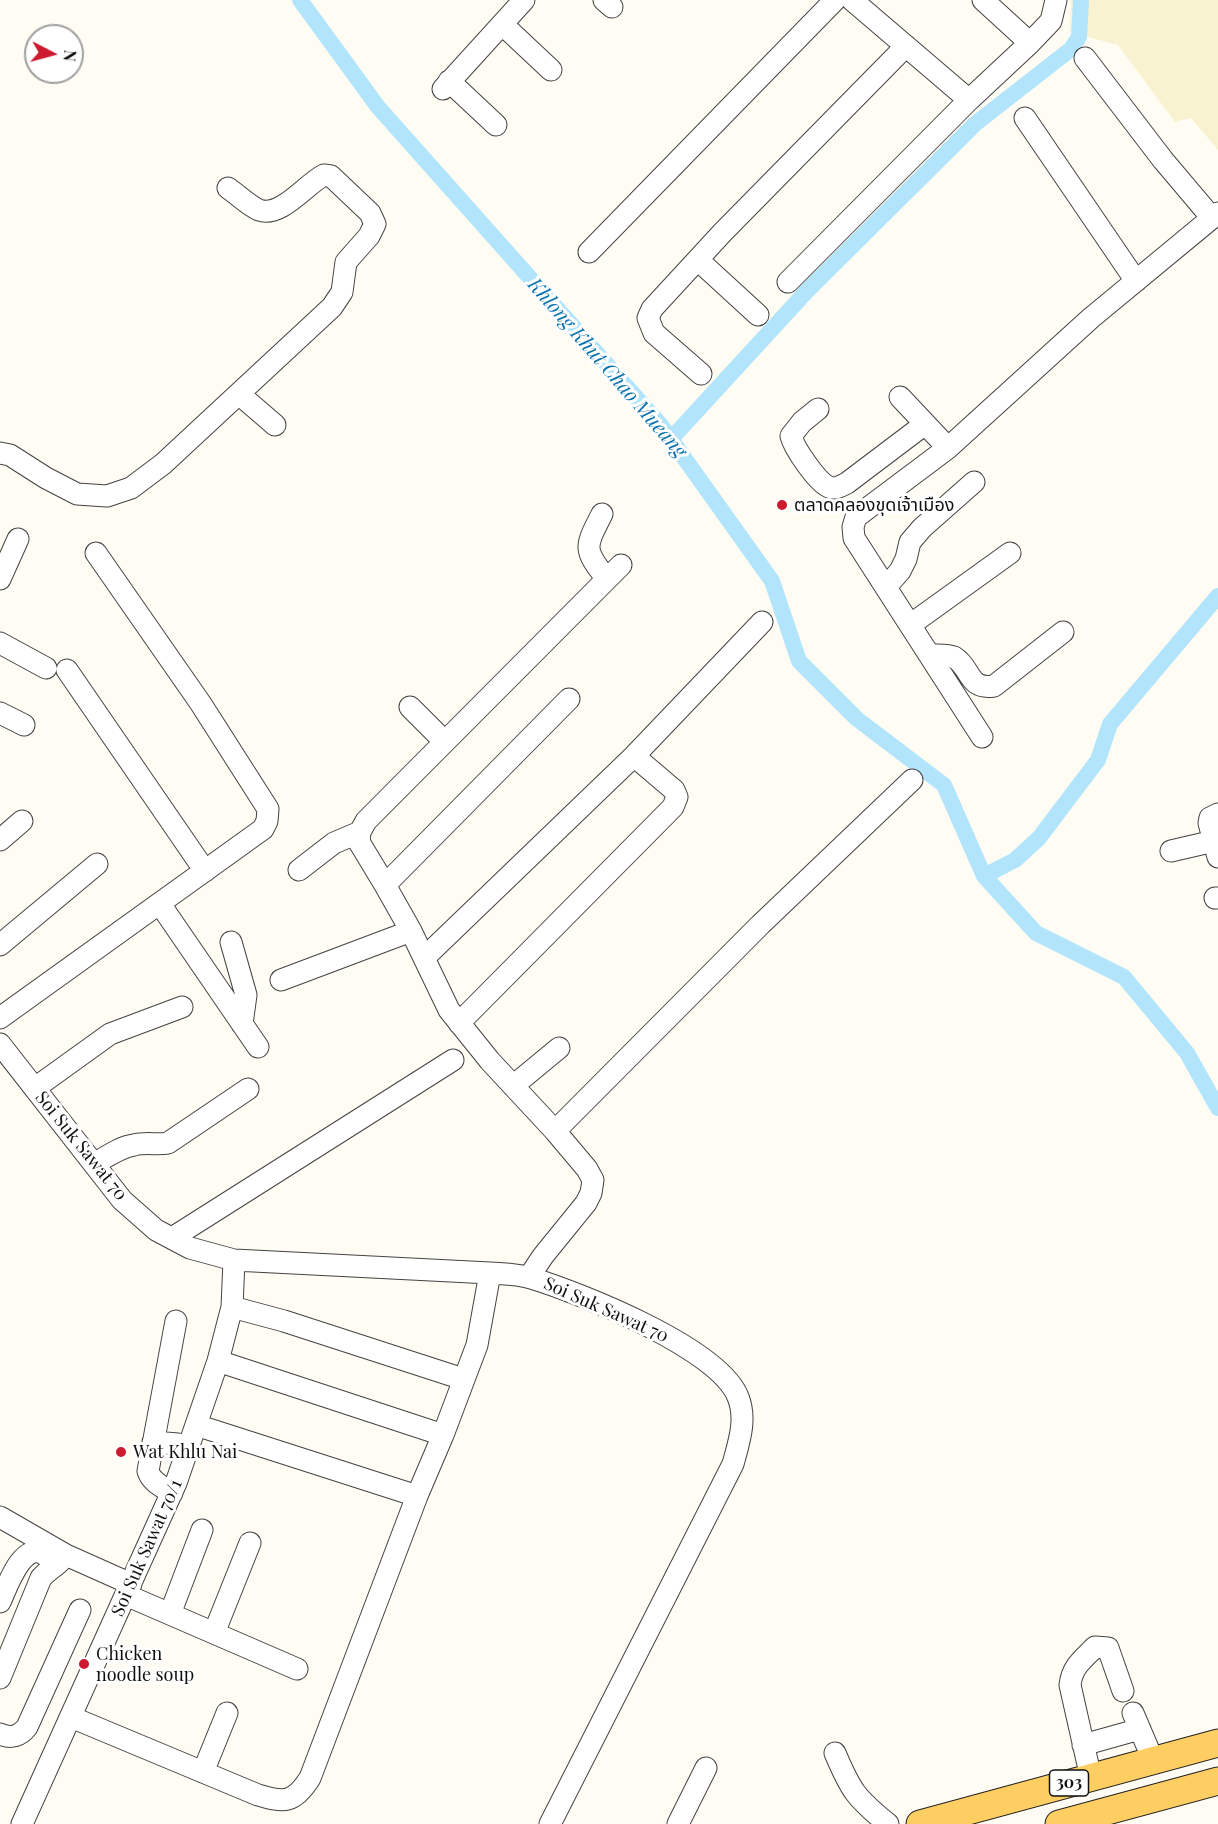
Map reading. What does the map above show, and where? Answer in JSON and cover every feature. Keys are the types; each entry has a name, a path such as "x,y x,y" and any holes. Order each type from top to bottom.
{"main road":[{"name":"303","path":"920,1824 1218,1743"},
{"name":"303","path":"1059,1824 1218,1781"}],"street":[{"path":"496,124 446,85 524,0"},
{"path":"589,252 836,0"},
{"path":"852,0 969,100"},
{"path":"984,0 1030,43"},
{"path":"788,282 1051,21 1056,0"},
{"path":"502,24 551,70"},
{"path":"701,374 654,333 648,318 652,309 906,46"},
{"path":"982,737 854,538 853,527 856,517 948,448 1091,318 1215,215 1163,160 1085,58"},
{"path":"1025,118 1136,281"},
{"path":"0,453 10,455 77,494 107,496 131,488 164,464 332,307 342,292 346,262 369,236 375,224 370,213 331,176 324,175 318,178 280,209 270,211 260,210 228,188"},
{"path":"698,260 758,315"},
{"path":"238,394 275,425"},
{"path":"900,397 948,448"},
{"path":"818,409 802,422 791,436 793,443 812,470 824,484 831,488 838,488 848,483 926,424"},
{"path":"886,587 900,571 910,542 922,528 974,482"},
{"path":"529,1277 586,1203 591,1193 593,1180 587,1169 555,1131 513,1086 449,1010 411,931 359,842 360,832 366,821 613,571 590,557 590,536 602,514"},
{"path":"0,579 18,539"},
{"path":"0,1018 263,829 267,821 268,809 201,704 96,553"},
{"path":"910,625 1010,553"},
{"path":"424,958 634,756 762,622"},
{"path":"930,655 951,656 957,659 976,685 994,686 1063,632"},
{"path":"0,643 46,668"},
{"path":"67,670 205,871"},
{"path":"385,885 569,699"},
{"path":"410,707 444,741"},
{"path":"0,713 24,725"},
{"path":"459,1023 673,807 677,797 674,790 634,756"},
{"path":"555,1131 760,925 912,780"},
{"path":"1171,851 1216,849 1210,818 1218,814"},
{"path":"0,840 22,821"},
{"path":"298,870 334,843 360,832"},
{"path":"0,945 97,864"},
{"path":"159,904 258,1047"},
{"path":"281,980 411,931"},
{"path":"231,942 246,995 242,1024"},
{"path":"35,1089 110,1034 182,1007"},
{"name":"Soi Suk Sawat 70","path":"0,1044 122,1200 156,1230 190,1248 234,1260 529,1277 650,1326 698,1355 725,1376 738,1397 743,1428 733,1464 550,1824"},
{"path":"513,1086 559,1048"},
{"path":"172,1238 453,1060"},
{"path":"94,1164 126,1147 137,1144 168,1143 248,1089"},
{"name":"Soi Suk Sawat 70/1","path":"22,1824 172,1493 218,1361 232,1307 234,1260"},
{"path":"71,1717 276,1801 289,1800 300,1793 310,1778 477,1345 490,1273"},
{"path":"232,1307 284,1321 463,1379"},
{"path":"172,1493 150,1477 148,1471 176,1321"},
{"path":"218,1361 443,1435"},
{"path":"196,1425 417,1496"},
{"path":"153,1442 178,1444 188,1449"},
{"path":"0,1517 61,1560"},
{"path":"170,1614 202,1530"},
{"path":"214,1633 250,1543"},
{"path":"0,1602 18,1565 27,1554 34,1551 61,1560 128,1590 170,1614 297,1669"},
{"path":"0,1678 41,1578 61,1560"},
{"path":"0,1734 14,1737 22,1734 27,1728 80,1610"},
{"path":"1091,1778 1070,1685 1074,1668 1095,1647 1108,1648 1123,1690"},
{"path":"203,1772 227,1713"},
{"path":"1083,1745 1136,1721 1153,1761"},
{"path":"835,1753 848,1785 855,1795 888,1824"},
{"path":"678,1824 706,1768"}],"shaded area":[{"path":"1071,0 1218,0 1218,150 1191,118 1175,122 1118,45 1070,32"}],"waterway":[{"name":"Khlong Khut Chao Mueang","path":"300,0 378,107 660,424 772,581 799,661 857,719 944,785 984,876 1036,933 1124,977 1187,1053 1218,1108"},
{"path":"671,439 806,292 975,124 1071,49 1079,37 1081,0"},
{"path":"984,876 1015,860 1039,838 1098,760 1110,724 1218,596"}],"place":[{"name":"ตลาดคลองขุดเจ้าเมือง","path":"782,505"},
{"name":"Wat Khlu Nai","path":"121,1452"},
{"name":"Chicken noodle soup","path":"84,1664"}]}
